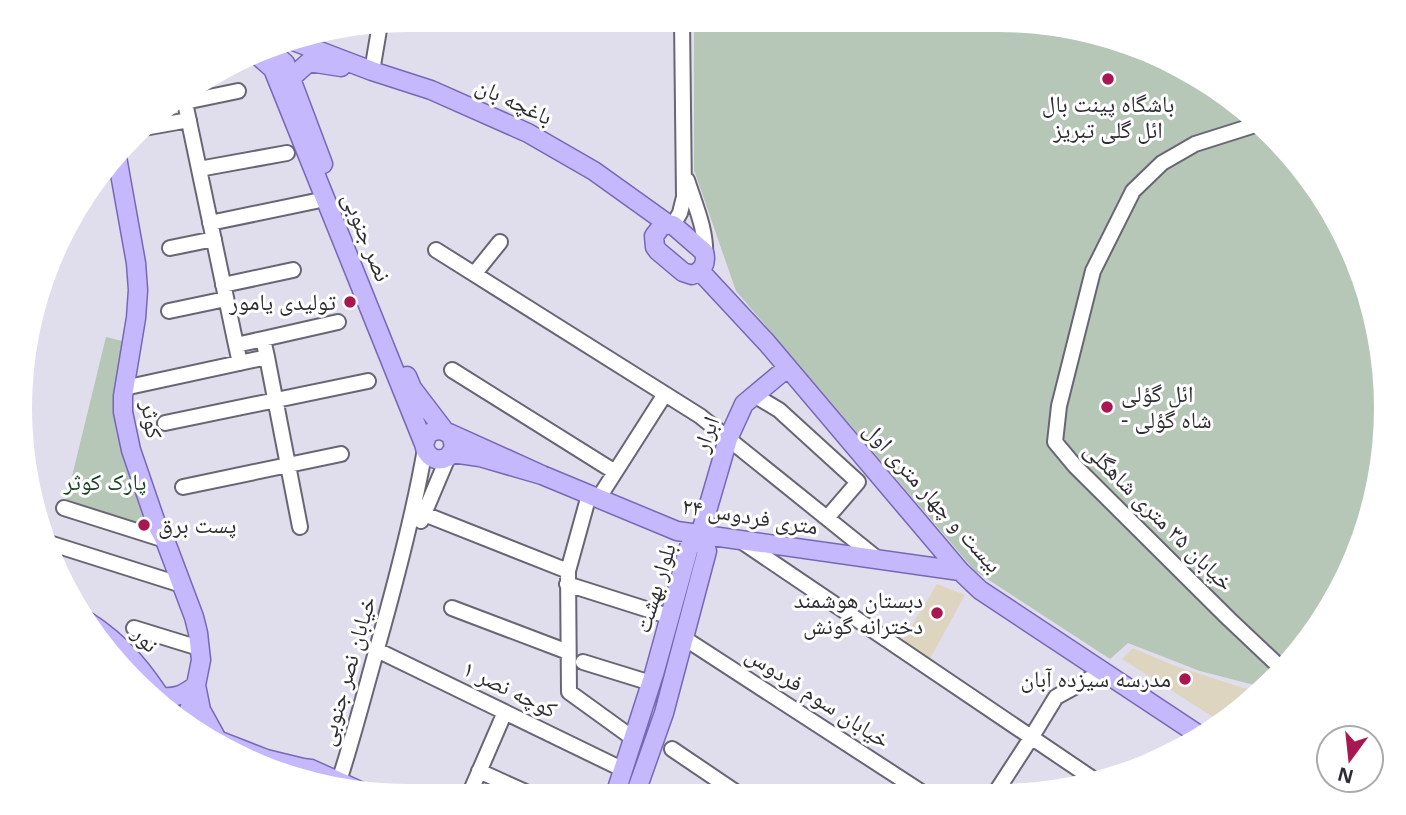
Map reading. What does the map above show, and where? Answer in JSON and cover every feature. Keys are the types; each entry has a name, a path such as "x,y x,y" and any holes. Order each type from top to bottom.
{"main road":[{"path":"305,46 372,71"},
{"name":"نصر جنوبی","path":"276,55 285,63 412,388 446,432"},
{"name":"نصر جنوبی","path":"264,60 273,69 424,447"},
{"path":"290,79 309,62 372,71"},
{"name":"باغچه بان","path":"372,71 431,90 528,133 594,171 671,225"},
{"name":"کوثر","path":"119,167 136,263 138,290 123,412 131,450 156,523 194,617 201,660 192,715"},
{"path":"626,193 655,239"},
{"path":"671,225 661,227 657,231 655,247 658,251 682,272 692,275 703,264"},
{"name":"بیست و چهار متری اول","path":"671,225 701,248 703,264 787,368 960,571 980,590 1191,730"},
{"name":"ابرار","path":"700,535 728,439 744,404 787,368"},
{"path":"433,431 446,432 454,443 450,455 437,460 428,454 424,447 425,439 433,431"},
{"name":"۲۴ متری فردوس","path":"446,432 677,531 960,571"},
{"name":"۲۴ متری فردوس","path":"450,455 480,457 542,475"},
{"name":"بلوار بهشت","path":"619,784 671,617 689,547 700,535 707,551 664,713 639,784"},
{"name":"نور","path":"107,634 134,660 146,677"},
{"path":"171,700 196,685 201,710 211,728"},
{"path":"306,770 323,774"}],"street":[{"path":"671,225 680,213 684,197 682,32"},
{"path":"372,71 379,33"},
{"path":"201,94 238,91"},
{"path":"186,104 240,363"},
{"path":"187,104 200,174"},
{"path":"160,125 189,120"},
{"name":"خیابان ۳۵ متری شاهگلی","path":"1248,127 1195,144 1161,163 1133,191 1093,271 1059,406 1055,442 1075,466 1274,662"},
{"path":"200,174 287,153"},
{"path":"684,169 703,230 706,246 703,264"},
{"path":"210,223 316,201"},
{"path":"170,248 214,239"},
{"path":"475,273 500,242"},
{"path":"436,250 700,416 880,560"},
{"path":"169,311 293,270"},
{"path":"236,345 338,322"},
{"path":"263,340 300,527"},
{"path":"124,388 267,357"},
{"path":"452,370 615,472"},
{"path":"165,423 368,381"},
{"path":"634,739 569,692 567,578 571,555 593,497 615,472 665,394"},
{"path":"754,395 779,410 858,482 827,518"},
{"name":"خیابان نصر جنوبی","path":"340,777 398,574 417,495 424,447"},
{"path":"183,487 341,454"},
{"name":"خیابان نصر جنوبی","path":"398,574 450,455"},
{"path":"64,508 165,540"},
{"path":"424,514 567,578 671,617"},
{"path":"741,541 1085,773"},
{"path":"58,546 182,585"},
{"path":"452,608 568,652"},
{"path":"134,628 199,648"},
{"name":"خیابان سوم فردوس","path":"684,638 909,784"},
{"name":"کوچه نصر ۱","path":"377,650 624,770"},
{"path":"583,662 651,683"},
{"path":"1001,784 1056,697 1089,679 1106,674"},
{"path":"474,784 505,712"},
{"path":"671,750 721,784"},
{"path":"479,771 508,784"}],"shaded area":[{"name":"دبستان هوشمند دخترانه گونش","path":"937,584 965,595 927,664 900,645"},
{"name":"مدرسه سیزده آبان","path":"1133,648 1175,666 1247,689 1212,716 1122,659"}],"green space":[{"name":"ائل گؤلی - شاه گؤلی","path":"694,32 1023,32 1048,35 1096,44 1142,60 1186,82 1227,109 1281,160 1324,220 1355,287 1371,358 1374,432 1362,505 1336,574 1297,636 1252,684 1200,671 1128,643 1110,659 975,571 736,291 694,170"},
{"name":"پارک کوثر","path":"106,337 130,343 122,390 151,532 65,505"}],"place":[{"name":"باشگاه پینت بال ائل گلی تبریز","path":"1108,79"},
{"name":"تولیدی یامور","path":"350,302"},
{"name":"ائل گؤلی - شاه گؤلی","path":"1107,407"},
{"name":"پست برق","path":"144,525"},
{"name":"دبستان هوشمند دخترانه گونش","path":"937,613"},
{"name":"مدرسه سیزده آبان","path":"1185,679"}]}
